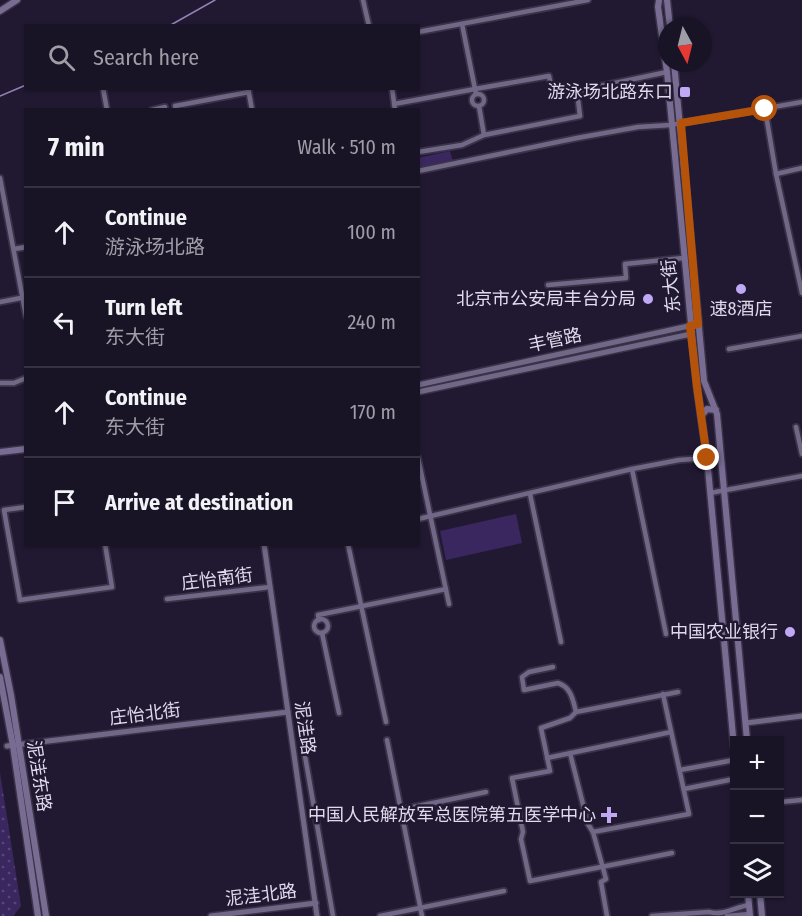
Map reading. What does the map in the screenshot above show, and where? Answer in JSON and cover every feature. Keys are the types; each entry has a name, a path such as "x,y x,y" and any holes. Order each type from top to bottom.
{"main road":[{"path":"0,10 5,0"},
{"path":"0,10 17,0"},
{"name":"东大街","path":"659,0 659,18"},
{"path":"667,0 669,18"},
{"name":"东大街","path":"667,72 683,258 707,458 734,736"},
{"name":"东大街","path":"675,72 704,381 716,410 726,492 747,736"},
{"path":"701,416 707,409 716,410"},
{"path":"0,454 24,451"},
{"name":"泥洼东路","path":"0,640 38,916"},
{"name":"泥洼东路","path":"0,677 46,916"},
{"path":"748,898 750,915"},
{"path":"760,898 762,916"}],"street":[{"path":"363,0 369,24"},
{"path":"420,32 588,0"},
{"path":"462,24 476,91 472,102 479,106"},
{"path":"392,90 395,107 549,76 553,95 667,72"},
{"path":"103,90 107,108"},
{"path":"175,106 248,90 252,108"},
{"path":"476,91 484,99 482,105 479,106"},
{"path":"420,152 462,145 484,135 580,116 577,91"},
{"path":"420,171 638,127 671,125 802,102"},
{"path":"479,106 484,135"},
{"path":"161,108 165,107"},
{"path":"765,109 776,174 802,293"},
{"path":"776,174 802,168"},
{"path":"0,178 24,297 0,302"},
{"path":"14,249 24,247"},
{"path":"548,285 626,278 625,264 683,258"},
{"name":"丰管路","path":"420,385 698,324"},
{"path":"420,392 691,334"},
{"path":"729,350 802,336"},
{"path":"552,356 571,361"},
{"path":"0,383 14,383 24,379"},
{"path":"796,427 802,454"},
{"path":"420,519 679,460 707,458"},
{"path":"632,470 666,634"},
{"path":"420,472 449,604"},
{"path":"710,493 726,492 802,476"},
{"path":"530,494 561,642"},
{"path":"24,507 4,510 20,600 112,587 105,546"},
{"name":"泥洼路","path":"264,546 317,916"},
{"path":"348,546 386,722"},
{"name":"庄怡南街","path":"167,599 270,587"},
{"path":"319,620 318,615 446,589"},
{"path":"319,620 324,621 327,626 322,633"},
{"path":"319,620 314,624 314,628 316,632 322,633"},
{"path":"322,633 339,713"},
{"path":"553,667 529,672 522,677 524,690 558,683 563,685 571,693 576,712"},
{"path":"672,853 530,881 512,778 550,771 541,728 570,718 576,712 678,692"},
{"path":"593,832 689,814 663,694"},
{"name":"庄怡北街","path":"13,746 288,712"},
{"path":"746,723 802,716"},
{"path":"547,758 671,732"},
{"path":"387,740 399,810 422,916"},
{"path":"570,753 588,824 593,832 606,879 601,882 607,916"},
{"path":"306,756 333,916"},
{"path":"680,770 730,761"},
{"path":"684,789 730,780"},
{"path":"399,810 486,792"},
{"path":"784,802 802,800"},
{"path":"380,916 504,891"},
{"name":"泥洼北路","path":"211,916 316,903"},
{"path":"652,916 727,913 737,907 749,905"},
{"path":"727,916 750,915"}],"shaded area":[{"path":"450,151 453,162 420,170 420,158"},
{"path":"516,514 522,543 446,560 440,531"},
{"path":"0,773 21,906 13,916 0,916"}],"waterway":[{"path":"173,24 215,0"},
{"path":"0,96 24,86"}],"place":[{"name":"游泳场北路东口","path":"685,92"},
{"name":"速8酒店","path":"741,289"},
{"name":"北京市公安局丰台分局","path":"648,299"},
{"name":"中国农业银行","path":"790,632"},
{"name":"中国人民解放军总医院第五医学中心","path":"609,815"}],"route":[{"path":"707,458 690,326 698,324 681,123 765,109"}]}
